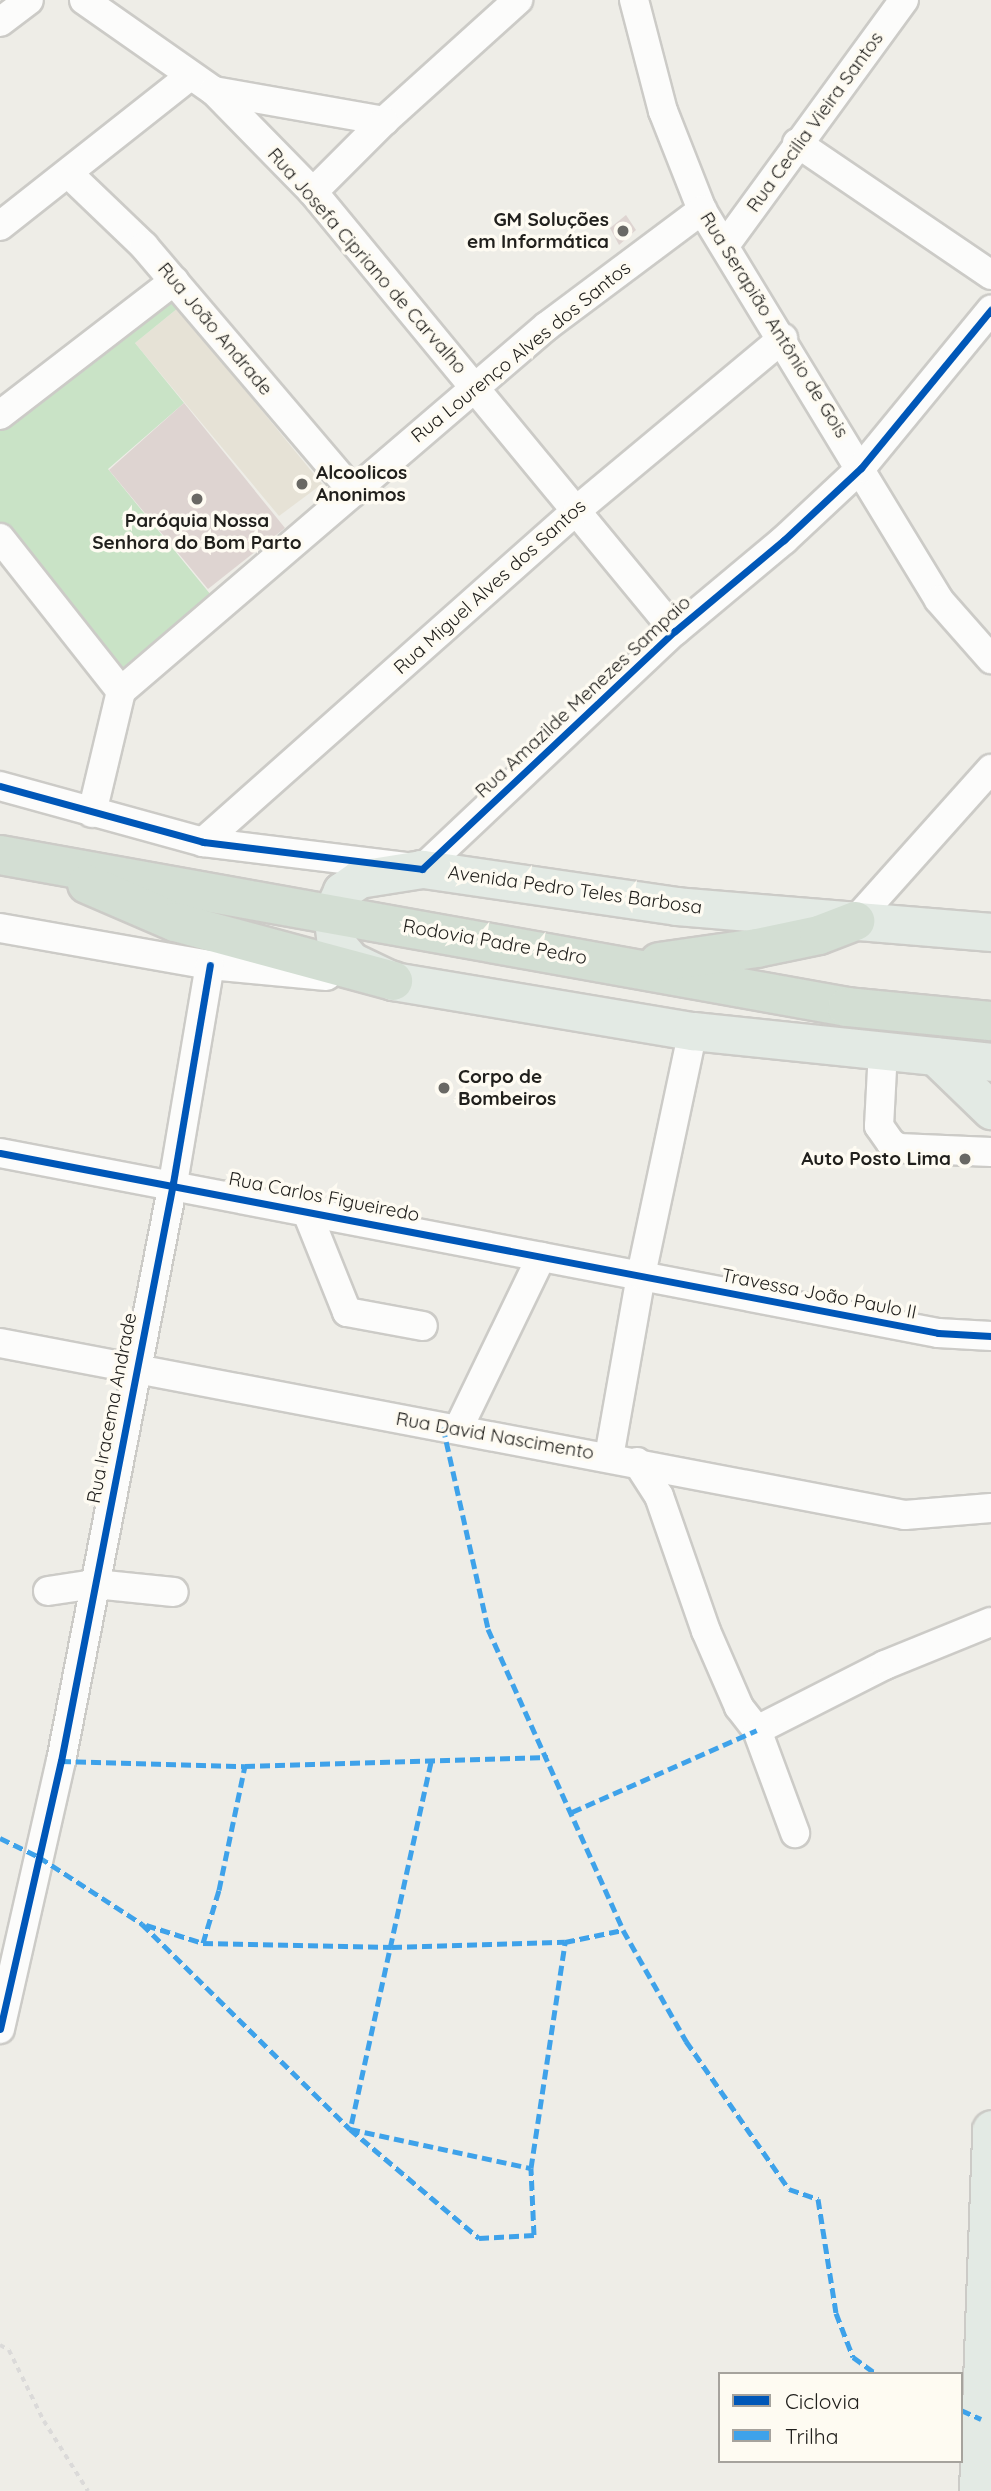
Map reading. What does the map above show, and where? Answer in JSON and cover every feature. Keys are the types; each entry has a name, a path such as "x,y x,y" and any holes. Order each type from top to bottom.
{"highway":[{"path":"13,856 175,922 393,981"},
{"name":"Rodovia Padre Pedro","path":"13,856 847,1007 991,1021"},
{"path":"629,967 757,948 818,935 855,921"}],"main road":[{"path":"422,869 359,879 342,891 332,912 336,943 351,961 393,981 693,1031 991,1062"},
{"name":"Avenida Pedro Teles Barbosa","path":"422,869 677,906 991,932"},
{"path":"935,1056 991,1110"},
{"path":"978,2491 986,2420 991,2129"}],"street":[{"path":"0,22 29,0"},
{"path":"84,0 189,78 214,91 384,121"},
{"path":"313,192 384,121 518,0"},
{"name":"Rua Serapião Antônio de Gois","path":"634,0 663,111 702,210 726,244 939,600 991,659"},
{"name":"Rua Cecilia Vieira Santos","path":"726,244 904,0"},
{"path":"0,226 189,78"},
{"name":"Rua Josefa Cipriano de Carvalho","path":"214,91 313,192 578,509 675,631"},
{"path":"797,144 991,275"},
{"name":"Rua João Andrade","path":"69,174 174,281 353,492"},
{"name":"Rua Lourenço Alves dos Santos","path":"121,691 547,326 702,210"},
{"path":"0,415 174,281"},
{"name":"Rua Amazilde Menezes Sampaio","path":"422,869 675,631 784,540 861,468 991,310"},
{"name":"Rua Miguel Alves dos Santos","path":"203,842 578,509 783,338"},
{"path":"0,538 121,691 92,813"},
{"path":"855,921 991,769"},
{"name":"Avenida Pedro Teles Barbosa","path":"0,786 203,842 422,869"},
{"path":"0,928 210,965 393,981"},
{"name":"Rua Iracema Andrade","path":"0,2029 39,1857 95,1584 173,1183 210,965"},
{"path":"609,1457 641,1275 693,1031"},
{"path":"883,1050 879,1126 891,1143 900,1148 991,1152"},
{"name":"Rua Carlos Figueiredo","path":"0,1153 173,1183 641,1275"},
{"path":"306,1210 347,1312 423,1326"},
{"path":"459,1427 541,1257"},
{"name":"Travessa João Paulo II","path":"641,1275 939,1333 991,1336"},
{"name":"Rua David Nascimento","path":"0,1343 459,1427 905,1515 991,1508"},
{"path":"637,1462 659,1496 729,1687 757,1730 795,1833"},
{"path":"48,1591 95,1584 174,1592"},
{"path":"757,1730 885,1665 991,1622"}],"path":[{"path":"0,2346 9,2350 44,2421 88,2491"}],"shaded area":[{"path":"178,308 322,484 279,516 135,343"}],"green space":[{"path":"172,299 178,308 135,343 184,403 108,469 215,600 124,681 0,532 0,423"}],"building":[{"name":"GM Soluções em Informática","path":"626,215 636,230 619,245 610,228"},
{"name":"Paróquia Nossa Senhora do Bom Parto","path":"184,403 285,528 208,589 109,470"}],"marked path":[{"path":"443,1427 488,1629 623,1930 686,2041 789,2189 818,2199 836,2313 853,2357 873,2372"},
{"path":"572,1812 757,1730"},
{"path":"61,1761 245,1766 548,1757"},
{"path":"431,1762 350,2129 531,2168"},
{"path":"203,1943 219,1890 245,1766"},
{"path":"0,1838 39,1857 142,1924 350,2129 479,2238 534,2235 531,2168 565,1942"},
{"path":"146,1925 203,1943 392,1947 565,1942 623,1930"},
{"path":"963,2411 981,2419"}],"cycle path":[{"path":"0,786 203,842 422,869 675,631 784,540 861,468 991,310"},
{"path":"0,2029 61,1761 173,1183 210,965"},
{"path":"0,1153 938,1333 991,1336"}],"place":[{"name":"GM Soluções em Informática","path":"623,231"},
{"name":"Alcoolicos Anonimos","path":"302,484"},
{"name":"Paróquia Nossa Senhora do Bom Parto","path":"197,499"},
{"name":"Corpo de Bombeiros","path":"444,1088"},
{"name":"Auto Posto Lima","path":"965,1159"}]}
